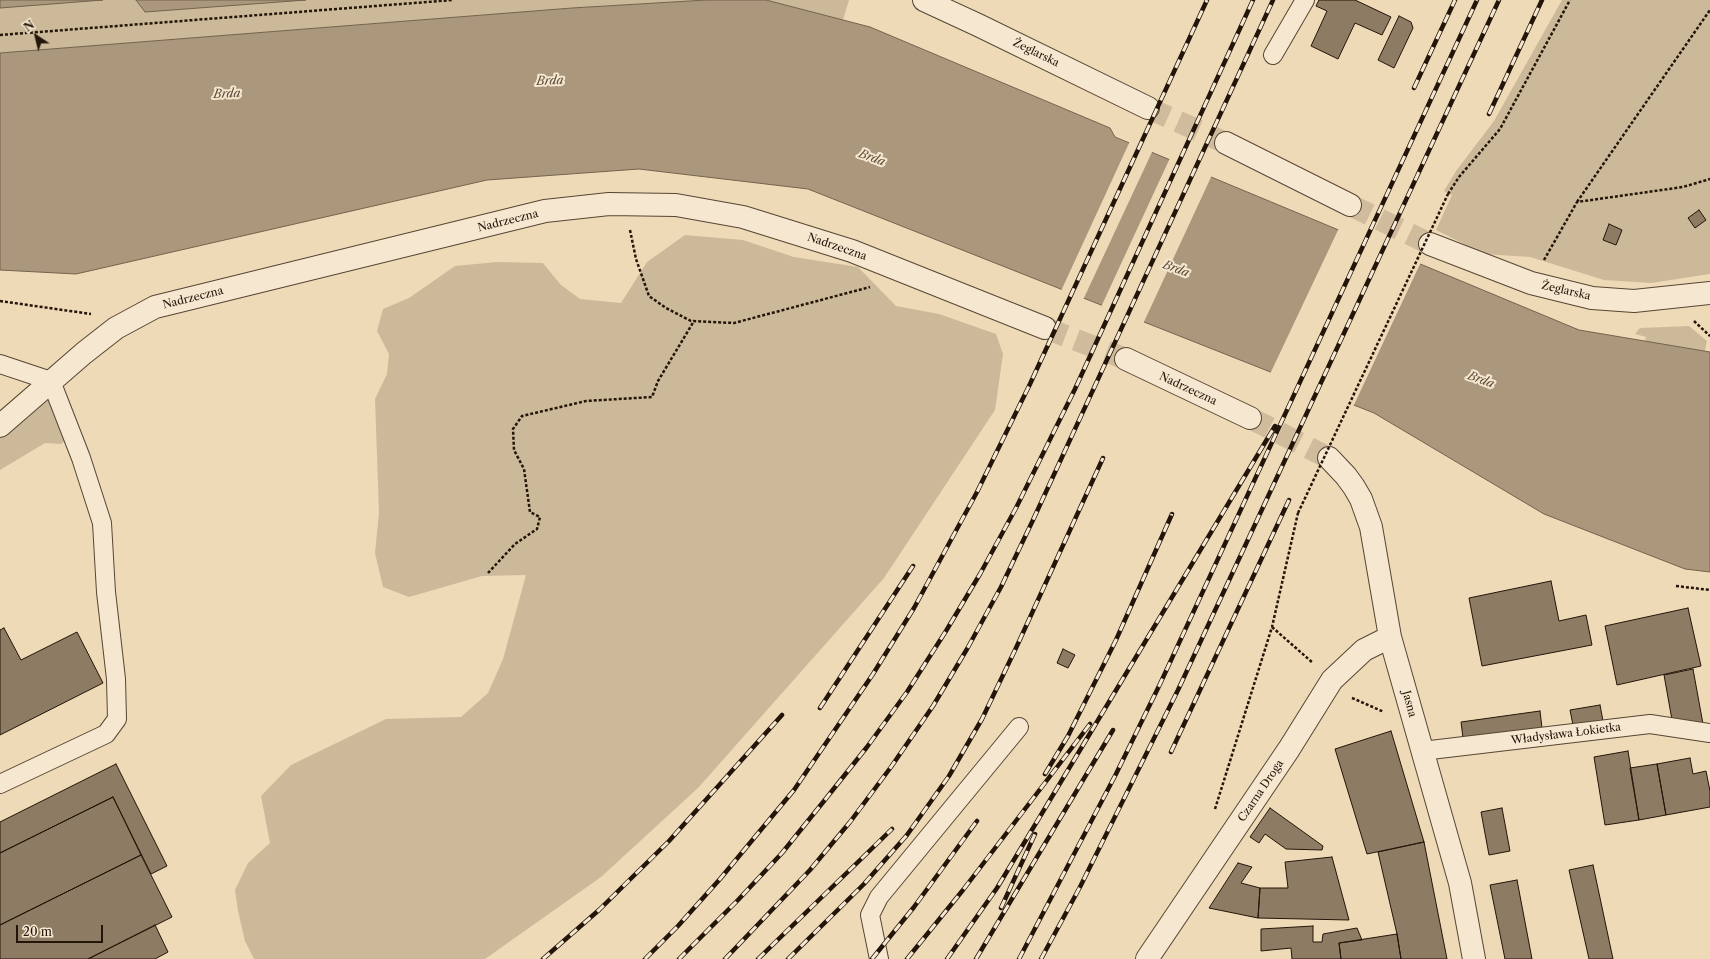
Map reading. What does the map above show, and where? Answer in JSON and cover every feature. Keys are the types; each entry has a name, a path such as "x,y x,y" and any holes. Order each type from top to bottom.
{"street":[{"name":"Żeglarska","path":"924,0 1148,108"},
{"path":"1226,143 1350,205"},
{"name":"Nadrzeczna","path":"0,426 84,353 130,320 155,307 545,211 609,204 676,205 743,217 852,251 1045,328"},
{"name":"Żeglarska","path":"1430,244 1531,283 1592,298 1634,302 1710,293"},
{"name":"Nadrzeczna","path":"1126,359 1250,418"},
{"name":"Jasna","path":"1329,458 1354,487 1366,511 1371,527 1390,637 1460,883 1474,959"},
{"name":"Czarna Droga","path":"1147,959 1290,749 1332,680 1364,650 1390,637"}],"lane":[{"path":"1273,55 1304,0"},
{"path":"0,364 51,381 73,434 102,523 106,592 116,679 117,719 106,734 0,784"},
{"name":"Władysława Łokietka","path":"1422,751 1650,724 1710,733"},
{"path":"878,959 870,915 879,897 1019,727"}],"path":[{"path":"0,35 401,2 453,0"},
{"path":"1214,814 1272,628 1298,513 1448,194 1459,177 1500,129 1570,0"},
{"path":"1531,283 1577,202 1710,10"},
{"path":"1577,202 1683,187 1710,179"},
{"path":"625,204 636,259 649,296 666,308 691,321 734,323 913,275"},
{"path":"0,301 130,320"},
{"path":"488,572 515,544 537,529 540,517 530,512 524,468 514,450 513,429 522,416 586,401 652,396 658,381 694,321"},
{"path":"1697,325 1710,336"},
{"path":"1676,586 1710,590"},
{"path":"1272,628 1332,680"}],"shaded area":[{"path":"0,0 706,0 572,8 0,53"},
{"path":"766,0 849,0 843,20"},
{"path":"1562,0 1710,0 1710,274 1651,283 1604,280 1530,257 1484,254 1436,230 1452,195 1444,191 1456,171 1494,121"},
{"path":"685,235 743,240 794,257 858,267 896,306 939,314 996,334 1003,354 995,410 884,578 698,788 601,877 485,959 254,959 245,941 235,890 248,863 270,843 261,796 291,765 386,719 461,717 488,693 503,659 526,575 482,576 409,597 383,587 375,553 379,513 375,399 387,374 389,354 377,331 383,309 409,298 455,266 497,262 543,263 560,284 580,299 621,303 647,262"},
{"path":"1689,326 1707,341 1704,355 1645,341 1646,337 1635,334 1640,328"},
{"path":"48,380 70,437 61,444 45,443 0,470 0,423"}],"water":[{"path":"0,0 103,0 0,8"},
{"path":"136,0 306,0 145,12"},
{"name":"Brda","path":"706,0 766,0 870,27 1110,128 1115,137 1579,330 1710,352 1710,572 1685,569 1544,514 1374,413 808,189 639,169 487,180 76,274 0,270 0,53 572,8"}],"pier":[{"path":"1130,141 1153,150 1083,300 1061,291"},
{"path":"1170,158 1212,175 1143,324 1101,307"},
{"path":"1339,228 1421,262 1353,407 1270,374"}],"building":[{"path":"1319,0 1355,0 1391,17 1382,35 1355,23 1338,59 1311,46 1327,11 1316,6"},
{"path":"1399,16 1411,22 1413,28 1394,68 1378,60"},
{"path":"1699,210 1706,220 1695,228 1688,218"},
{"path":"1609,224 1622,230 1616,245 1603,240"},
{"path":"1551,581 1559,621 1586,615 1592,645 1482,666 1469,598"},
{"path":"1688,608 1701,666 1617,685 1605,626"},
{"path":"4,628 21,660 77,632 103,683 0,735 0,630"},
{"path":"1063,649 1075,655 1068,668 1057,663"},
{"path":"1693,669 1703,724 1672,720 1664,675"},
{"path":"1600,705 1603,721 1573,725 1570,710"},
{"path":"1540,711 1542,728 1463,738 1461,722"},
{"path":"1391,731 1424,842 1367,854 1335,749"},
{"path":"1628,751 1639,820 1605,825 1594,757"},
{"path":"1690,758 1693,774 1706,771 1710,791 1710,807 1666,815 1657,764"},
{"path":"116,764 167,866 151,874 113,797 0,853 0,822"},
{"path":"1657,764 1666,815 1639,820 1630,768"},
{"path":"113,797 141,855 0,925 0,853"},
{"path":"1270,808 1323,846 1322,850 1286,849 1265,834 1259,843 1250,837"},
{"path":"1502,808 1510,851 1489,855 1481,812"},
{"path":"1424,842 1447,959 1401,959 1397,934 1378,852"},
{"path":"141,855 172,917 88,959 0,959 0,925"},
{"path":"1332,857 1349,920 1258,918 1260,888 1288,888 1285,862"},
{"path":"1238,863 1252,867 1241,883 1260,888 1258,918 1209,908"},
{"path":"1593,865 1613,959 1589,959 1569,870"},
{"path":"1517,880 1532,959 1505,959 1490,885"},
{"path":"155,925 168,952 155,959 88,959"},
{"path":"1313,926 1313,942 1322,942 1323,934 1357,928 1362,940 1339,943 1341,959 1292,959 1291,948 1261,951 1261,929"},
{"path":"1397,934 1401,959 1341,959 1339,943"}],"tunnel":[{"path":"1148,108 1226,143"},
{"path":"1350,205 1430,244"},
{"path":"1045,328 1126,359"},
{"path":"1250,418 1329,458"}],"railway":[{"path":"645,959 678,926 720,879 794,790 873,674 914,608 977,492 1030,384 1207,0"},
{"path":"679,959 782,853 867,747 907,692 946,631 980,574 1016,508 1075,389 1253,0"},
{"path":"725,959 810,870 850,822 891,767 933,706 967,649 1001,587 1033,520 1273,0"},
{"path":"1414,88 1455,0"},
{"path":"1019,959 1116,774 1160,684 1477,0"},
{"path":"1041,959 1080,887 1178,690 1499,0"},
{"path":"1489,114 1542,0"},
{"path":"947,959 997,888 1275,426"},
{"path":"788,959 864,884 907,835 949,776 982,719 1103,458"},
{"path":"1171,752 1289,500"},
{"path":"1045,774 1068,736 1116,640 1172,514"},
{"path":"820,708 913,566"},
{"path":"543,959 599,910 669,841 782,715"},
{"path":"907,959 963,890 1090,724"},
{"path":"976,959 1113,730"},
{"path":"872,959 914,907 977,821"},
{"path":"758,959 892,829"},
{"path":"1001,908 1035,834"}]}
